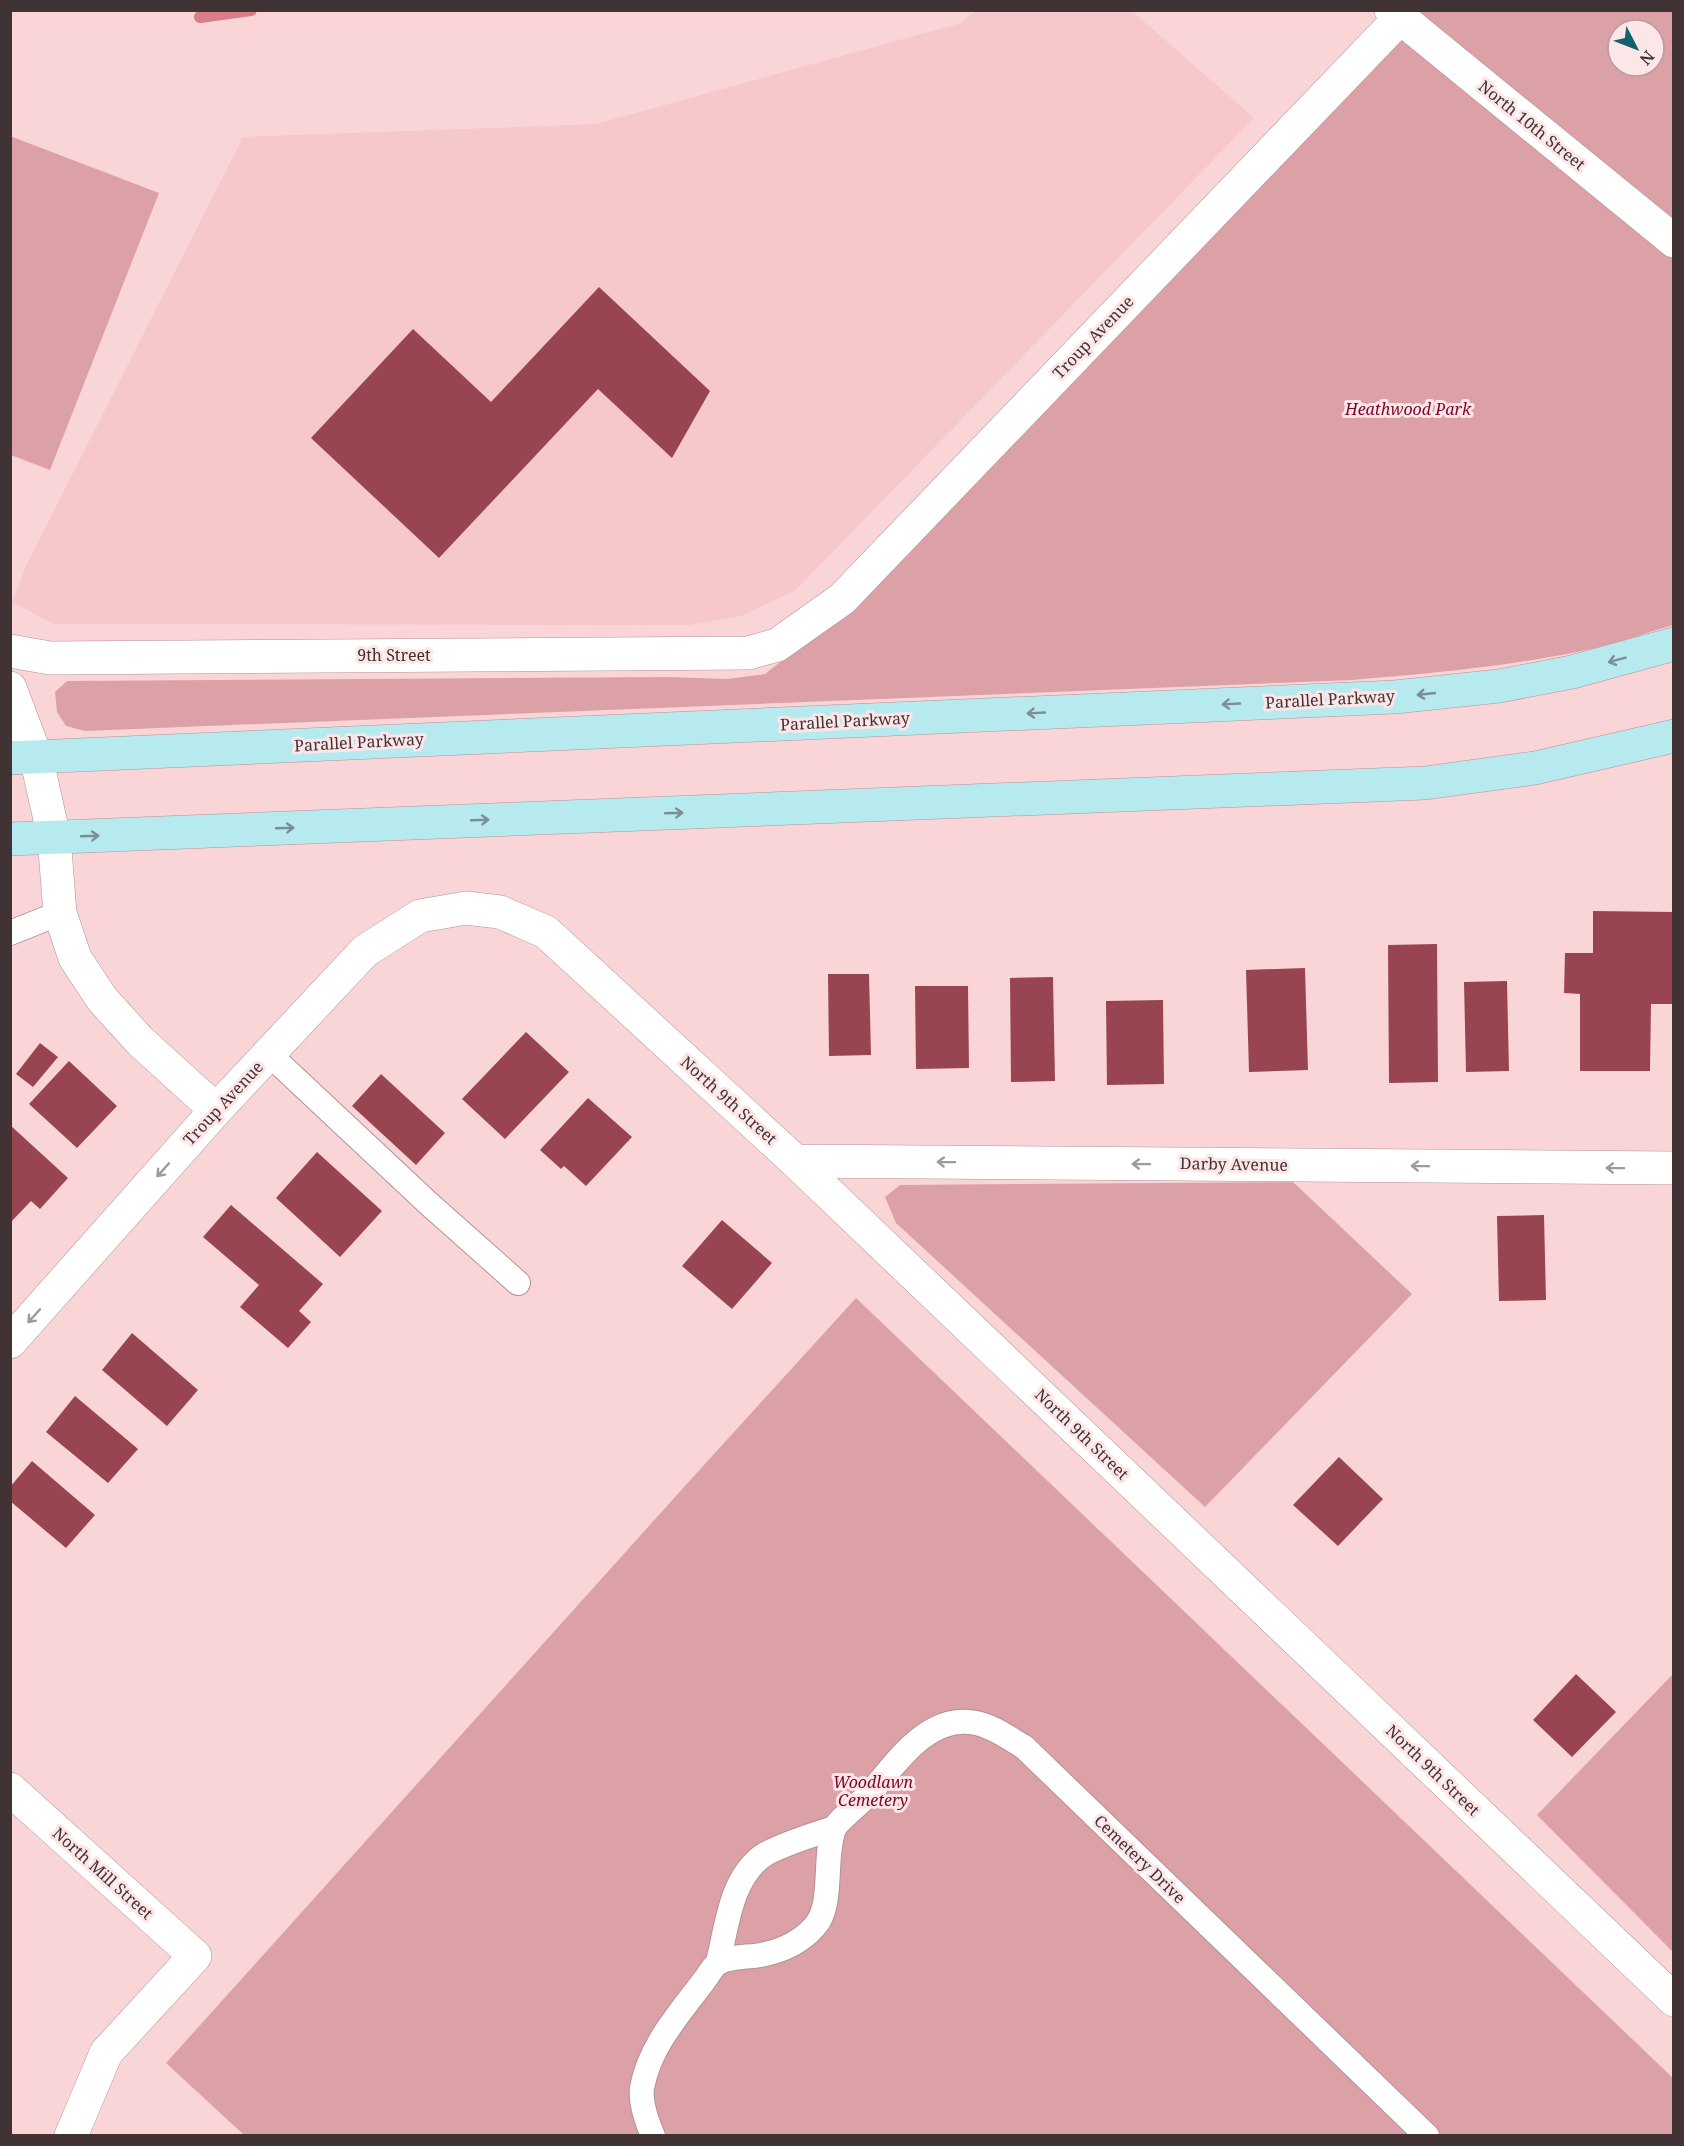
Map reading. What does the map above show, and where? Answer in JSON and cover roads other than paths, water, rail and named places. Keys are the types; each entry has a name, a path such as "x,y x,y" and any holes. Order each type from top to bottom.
{"main road":[{"name":"Parallel Parkway","path":"23,757 1395,697 1509,684 1572,672 1674,644"},
{"path":"10,839 1425,783 1535,768 1674,736"}],"street":[{"name":"North 10th Street","path":"1395,14 1674,241"},
{"name":"Troup Avenue","path":"777,645 842,599 1395,14"},
{"name":"9th Street","path":"10,651 50,658 748,653 777,645"},
{"path":"10,688 23,757 54,837 60,913 75,958 102,999 140,1041 216,1110"},
{"name":"Troup Avenue","path":"10,1342 216,1110 365,951 420,916 466,908"},
{"name":"North 9th Street","path":"466,908 500,912 546,933 795,1161 1674,2000"},
{"name":"Darby Avenue","path":"795,1161 1674,1168"},
{"name":"North Mill Street","path":"10,1789 195,1956 106,2052 71,2136"}],"lane":[{"path":"10,933 60,913"},
{"path":"268,1054 518,1283"},
{"name":"Cemetery Drive","path":"654,2136 646,2119 642,2089 652,2058 669,2026 718,1962 735,1893 747,1871 763,1856 834,1827 864,1800 896,1763 927,1733 957,1720 978,1723 1024,1748 1427,2136"},
{"path":"718,1962 744,1955 764,1955 795,1944 817,1924 827,1898 827,1862 834,1827"}],"waterway":[{"path":"200,17 251,10"}],"park label":[{"name":"Heathwood Park","path":"1408,409"},
{"name":"Woodlawn Cemetery","path":"873,1791"}]}
